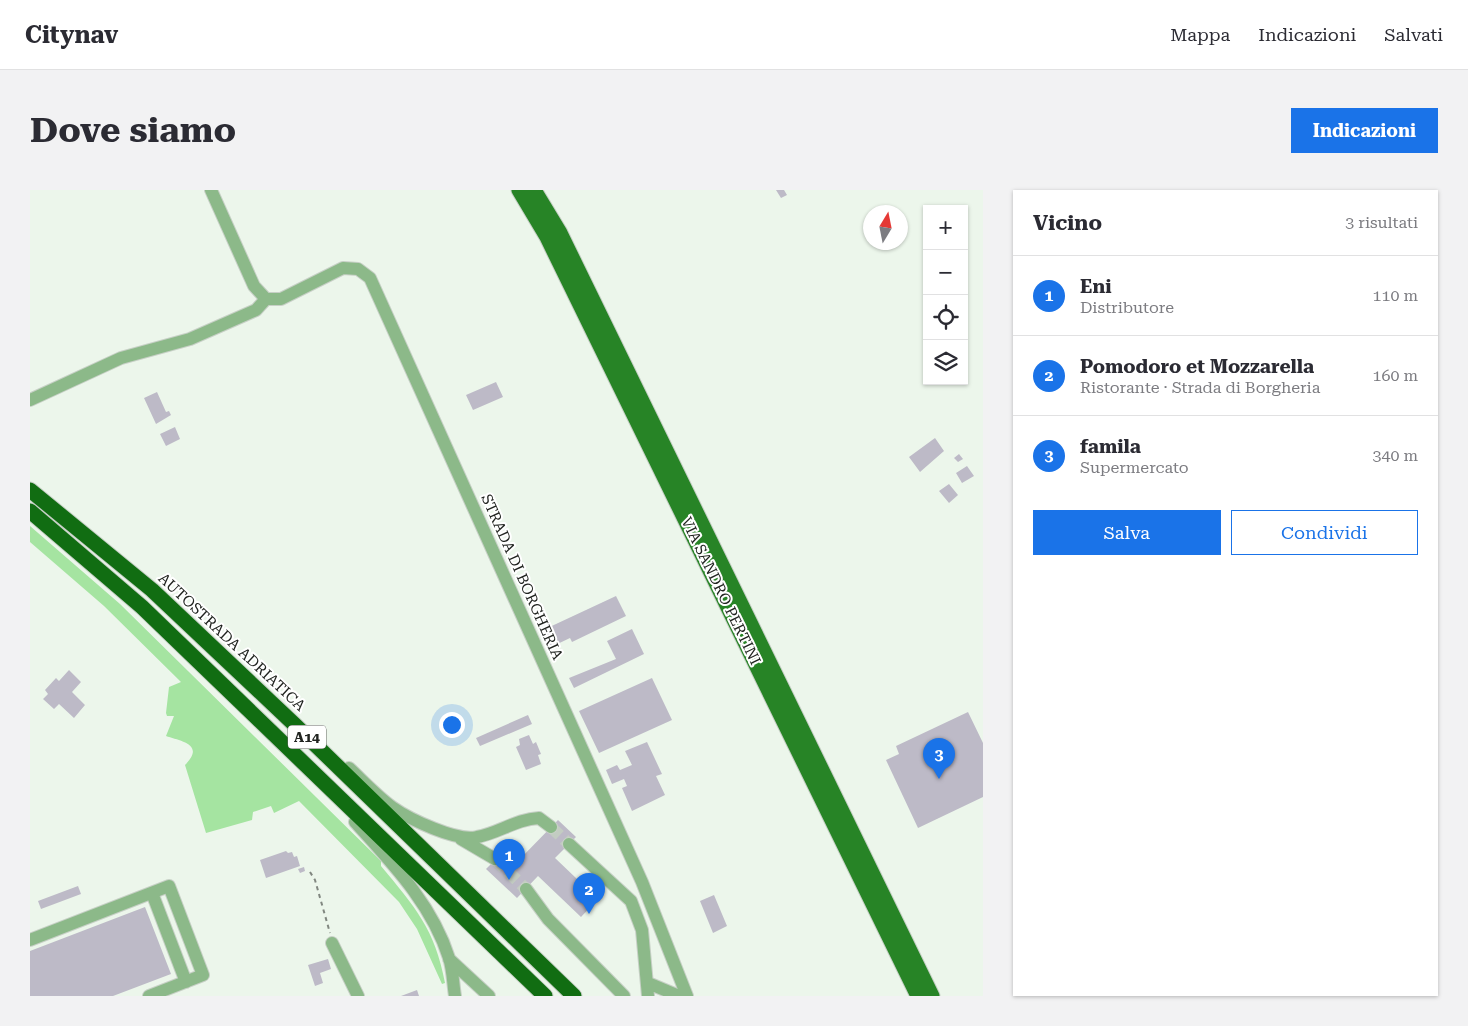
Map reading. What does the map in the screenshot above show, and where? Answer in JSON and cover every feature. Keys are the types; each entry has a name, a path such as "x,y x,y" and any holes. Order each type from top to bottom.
{"highway":[{"name":"AUTOSTRADA ADRIATICA","path":"30,490 152,590 295,725 574,996"},
{"name":"A14","path":"30,511 142,607 545,996"}],"main road":[{"name":"VIA SANDRO PERTINI","path":"519,190 547,237 918,996"},
{"name":"VIA SANDRO PERTINI","path":"534,190 560,233 932,996"}],"street":[{"path":"30,400 121,358 190,339 256,310 266,299 254,286 211,190"},
{"name":"STRADA DI BORGHERIA","path":"266,299 281,299 342,268 358,269 370,278 642,882 687,995"},
{"path":"295,725 336,756 392,807 417,821 452,834 472,838 480,837 525,818 539,818 551,827"},
{"path":"298,756 391,862 420,899 436,926 449,959 455,996"},
{"path":"452,834 496,859"},
{"path":"569,844 631,901 642,930 648,996"},
{"path":"30,940 169,886 204,975 148,996"},
{"path":"526,889 548,919 624,996"},
{"path":"152,893 186,982"},
{"path":"332,943 358,996"},
{"path":"449,959 489,996"},
{"path":"648,983 679,996 687,995"}],"path":[{"path":"310,872 315,880 332,943"}],"green space":[{"path":"30,526 120,604 381,861 381,866 414,907 429,933 436,948 445,983 442,984 417,929 399,902 299,801 274,813 271,806 253,812 252,820 206,833 185,765 191,758 192,748 189,744 166,736 174,716 167,716 166,713 169,687 181,682 104,606 30,542"}],"building":[{"path":"776,190 784,190 787,195 781,198"},
{"path":"496,382 503,397 473,410 466,395"},
{"path":"157,392 166,412 169,411 171,415 156,424 144,398"},
{"path":"175,427 180,439 166,446 160,434"},
{"path":"935,438 944,451 920,472 909,457"},
{"path":"959,454 963,459 958,462 954,458"},
{"path":"967,466 974,476 962,483 956,473"},
{"path":"949,484 958,495 949,503 939,491"},
{"path":"616,596 626,616 572,642 570,638 549,648 541,631"},
{"path":"632,629 644,654 574,688 569,678 616,659 607,641"},
{"path":"69,670 81,682 72,692 85,705 74,718 59,704 54,709 43,699 48,694 45,690 56,678 59,681"},
{"path":"652,678 672,720 599,753 579,711"},
{"path":"968,712 983,743 983,797 918,828 886,760 899,754 896,746"},
{"path":"528,715 532,724 480,746 476,738"},
{"path":"529,735 533,744 536,742 541,754 538,755 541,764 526,770 516,747 520,745 519,739"},
{"path":"647,742 662,774 656,776 665,795 632,811 622,788 627,786 624,779 612,784 606,770 617,765 620,770 632,765 625,751"},
{"path":"558,820 576,837 555,858 598,899 581,917 538,876 517,898 486,869 505,850 517,862"},
{"path":"286,851 288,853 292,852 294,857 297,856 300,866 266,878 260,860"},
{"path":"304,867 305,871 300,873 298,869"},
{"path":"78,886 81,894 41,909 38,901"},
{"path":"714,895 727,926 713,933 700,901"},
{"path":"145,907 171,974 113,996 30,996 30,951"},
{"path":"328,959 331,969 320,973 323,983 315,986 308,965"},
{"path":"417,990 419,996 401,996"}],"tunnel":[{"path":"551,827 569,844"},
{"path":"495,859 526,889"}],"place":[{"name":"famila","path":"939,779"},
{"name":"Eni","path":"509,880"},
{"name":"Pomodoro et Mozzarella","path":"589,914"}]}
